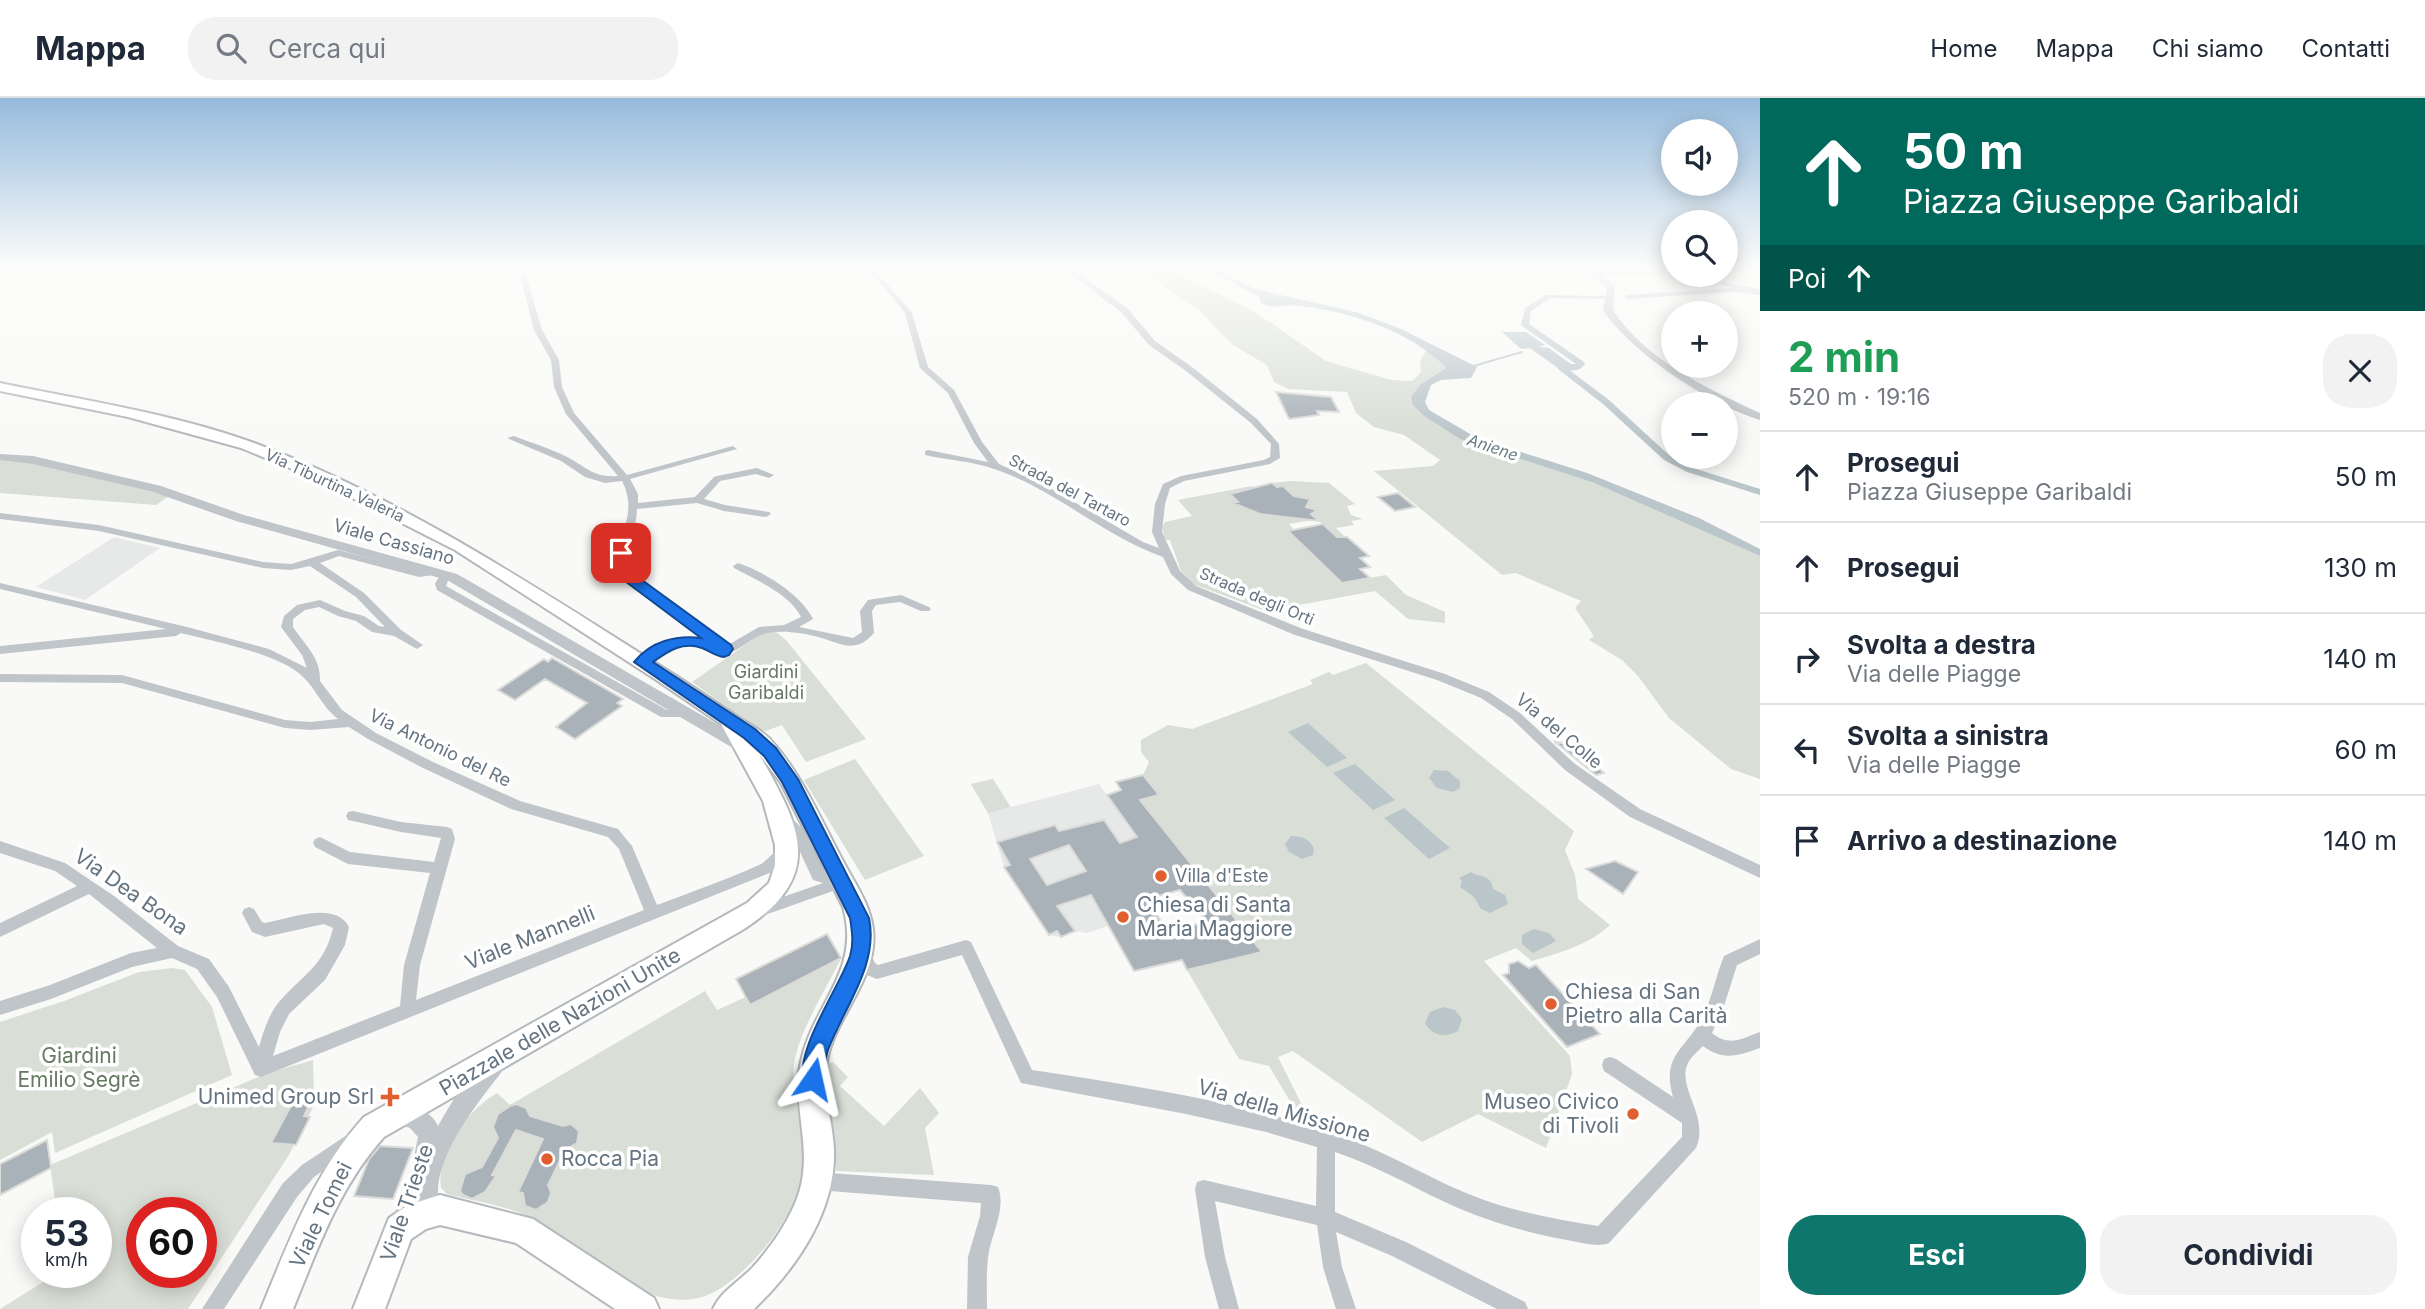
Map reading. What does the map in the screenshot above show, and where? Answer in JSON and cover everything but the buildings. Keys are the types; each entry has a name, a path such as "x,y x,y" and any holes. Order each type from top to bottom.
{"main road":[{"name":"Via Tiburtina Valeria","path":"0,387 137,415 220,437 276,456 448,540 640,660 761,742 785,773 861,925 862,949"},
{"path":"725,718 744,747 774,804 784,872"},
{"path":"744,747 785,773 774,804"},
{"name":"Piazzale delle Nazioni Unite","path":"386,1120 745,916 765,902 784,872"},
{"path":"738,1307 789,1244 806,1212 817,1181 820,1153 813,1083 814,1060 862,949"},
{"name":"Viale Tomei","path":"277,1309 338,1175 354,1149 386,1120"},
{"path":"400,1229 419,1216 440,1210 522,1230 643,1309"},
{"name":"Viale Trieste","path":"369,1309 400,1229"}],"street":[{"path":"536,322 555,360 558,387 570,414 625,478 633,494 634,506 629,533 620,558 623,572 724,645 724,652"},
{"name":"Strada del Tartaro","path":"910,322 924,368 950,391 978,443 996,467 1042,487 1141,545 1165,554"},
{"name":"Strada degli Orti","path":"1134,322 1154,345 1189,369 1258,425 1272,438 1276,447 1275,457 1266,462 1168,484 1161,500 1156,527 1165,554 1178,576 1197,591 1325,641"},
{"path":"1615,322 1650,353 1717,396 1760,417"},
{"path":"511,438 564,459 593,477 609,481 733,449"},
{"path":"928,453 996,467"},
{"name":"Viale Cassiano","path":"0,457 33,460 157,489 240,518 441,573 744,747"},
{"path":"698,500 717,479 757,471 769,475"},
{"path":"634,506 698,500 724,508 766,514"},
{"path":"0,516 112,530 262,565 287,568 312,562 330,553 342,553 419,574 441,573"},
{"path":"312,562 360,595 397,633 418,645"},
{"path":"738,566 763,579 804,610 806,620 786,628"},
{"name":"Via Antonio del Re","path":"0,586 187,631 273,655 298,666 314,681 333,708 350,722 428,765 516,805 614,833 625,846 653,914"},
{"path":"724,652 763,630 786,628 824,634 849,644 868,634 865,614 872,602 901,598 925,609"},
{"path":"314,681 313,665 306,650 287,627 288,618 296,609 312,603 323,604 342,614 360,618 376,629 397,633"},
{"path":"0,650 187,631"},
{"path":"640,660 681,640 700,642 724,652"},
{"name":"Via del Colle","path":"1325,641 1441,677 1489,697 1516,716 1576,771 1635,813 1760,872"},
{"path":"0,678 118,678 285,724 310,726 350,722"},
{"path":"774,804 799,836 818,876 839,878"},
{"path":"353,816 401,827 447,833 448,839 412,965 407,1012"},
{"path":"320,843 348,858 439,868"},
{"name":"Via Dea Bona","path":"0,847 55,864 90,887 173,951 193,958 205,966 223,992 261,1069"},
{"name":"Viale Mannelli","path":"261,1069 653,914 784,872 839,878"},
{"path":"0,930 90,887"},
{"path":"249,914 257,927 265,930 328,918 337,921 341,927 337,945 319,975 283,1009 270,1037 261,1069"},
{"path":"1690,1118 1679,1095 1677,1070 1682,1056 1702,1035 1722,990 1730,961 1760,946"},
{"path":"862,949 868,968 877,972 967,947 1027,1077"},
{"path":"0,1008 51,992 131,960 173,951"},
{"path":"1702,1035 1714,1046 1724,1050 1760,1040"},
{"path":"440,1210 429,1204 425,1192 438,1152 459,1112 501,1056"},
{"path":"1611,1065 1690,1118"},
{"name":"Via della Missione","path":"1027,1077 1124,1093 1224,1114 1326,1142 1351,1150 1486,1210 1602,1236 1690,1142 1690,1118"},
{"path":"212,1309 290,1190 308,1171 386,1120"},
{"name":"Viale Trieste","path":"386,1120 424,1125 431,1144 400,1229"},
{"path":"1326,1142 1324,1217 1331,1265 1346,1309"},
{"path":"817,1181 991,1194 989,1216 978,1257 977,1309"},
{"path":"1229,1309 1215,1257 1204,1189 1324,1217 1399,1249 1518,1309"}],"shaded area":[{"path":"114,537 160,548 85,600 36,587"},
{"path":"993,779 1011,807 1099,784 1137,837 1091,896 1108,926 1087,933 1075,931 1061,937 1049,935 1004,867 988,813 971,784"}],"green space":[{"path":"1210,322 1269,322 1326,361 1391,380 1412,381 1421,372 1420,361 1426,351 1429,352 1446,368 1421,384 1424,416 1460,439 1594,483 1760,556 1760,779 1731,769 1669,718 1638,676 1622,660 1589,640 1594,636 1575,608 1581,601 1516,573 1502,575 1374,471 1433,466 1440,460 1404,435 1374,427 1356,413 1347,392 1288,389 1274,382 1267,365 1233,345"},
{"path":"0,460 18,460 169,496 156,505 0,493"},
{"path":"1272,483 1329,483 1355,504 1347,506 1351,515 1363,519 1351,521 1354,525 1336,528 1344,536 1337,537 1342,542 1317,519 1289,524 1294,530 1288,532 1342,583 1386,575 1406,595 1445,612 1445,623 1408,619 1375,591 1266,611 1193,584 1181,571 1170,540 1165,540 1162,527 1165,522 1192,516 1178,500 1252,486 1255,489 1230,494 1238,502 1234,503 1255,512 1275,516 1316,510 1306,507 1310,499 1294,496 1283,486 1277,487"},
{"name":"Giardini Garibaldi","path":"768,632 776,632 786,640 866,739 806,762 782,725 763,732 692,682 755,638"},
{"path":"1366,663 1574,831 1565,850 1575,875 1578,899 1610,925 1583,943 1532,961 1516,948 1484,961 1570,1056 1572,1074 1546,1148 1478,1114 1422,1142 1293,1051 1278,1057 1311,1123 1303,1123 1269,1066 1239,1059 1187,970 1262,952 1140,800 1158,794 1143,775 1149,762 1141,752 1141,740 1168,725 1192,729 1313,684 1310,680 1329,672 1333,675"},
{"path":"855,759 924,856 865,880 804,780"},
{"path":"993,779 1010,807 988,813 971,784"},
{"path":"842,957 809,1020 795,1058 795,1098 805,1163 795,1201 769,1242 753,1261 719,1289 692,1299 660,1297 628,1283 554,1231 529,1217 506,1208 447,1194 441,1188 443,1160 456,1133 475,1110 497,1093 510,1105 705,991 717,1010 746,997 750,1005"},
{"name":"Giardini Emilio Segrè","path":"172,968 185,970 212,1007 232,1075 55,1153 52,1132 0,1160 0,1022 139,972"},
{"path":"313,1060 314,1105 289,1155 217,1265 217,1197 126,1197 126,1288 202,1288 188,1309 0,1309 33,1288 112,1288 112,1197 55,1197 50,1165 268,1073"},
{"path":"833,1062 848,1077 840,1086 884,1126 920,1088 939,1113 925,1128 934,1175 836,1171 825,1065"}],"water":[{"name":"Aniene","path":"1368,322 1381,322 1401,329 1477,367 1471,378 1441,380 1431,385 1425,402 1429,410 1477,438 1587,473 1699,518 1760,549 1760,556 1594,483 1460,439 1424,416 1413,405 1411,397 1421,384 1446,368 1415,343"},
{"path":"1502,332 1526,332 1545,345 1539,347 1549,348 1579,370 1562,371 1530,348 1521,349"},
{"path":"1308,723 1347,758 1327,767 1288,732"},
{"path":"1355,764 1395,800 1373,810 1333,773"},
{"path":"1434,770 1448,771 1460,781 1460,788 1453,792 1437,788 1429,778"},
{"path":"1404,808 1450,848 1429,859 1384,818"},
{"path":"1291,836 1308,840 1314,849 1313,855 1302,859 1289,852 1285,844"},
{"path":"1471,872 1490,880 1493,889 1505,895 1508,904 1490,913 1481,909 1474,897 1460,887 1462,881 1459,878"},
{"path":"1534,929 1549,933 1556,941 1533,953 1522,944 1522,935"},
{"path":"1443,1007 1455,1010 1462,1019 1458,1031 1449,1035 1431,1031 1425,1023 1430,1012"}],"waterway":[{"path":"1526,322 1525,325 1581,364 1577,367 1560,366"},
{"path":"1470,367 1522,352"},
{"path":"1561,367 1606,402 1667,458 1690,470 1760,492"}],"place":[{"name":"Villa d'Este","path":"1161,876"},
{"name":"Chiesa di Santa Maria Maggiore","path":"1123,917"},
{"name":"Chiesa di San Pietro alla Carità","path":"1551,1004"},
{"name":"Unimed Group Srl","path":"390,1097"},
{"name":"Museo Civico di Tivoli","path":"1633,1114"},
{"name":"Rocca Pia","path":"547,1159"}],"route":[{"path":"621,553 620,567 629,578 726,649 724,652 719,651 703,643 681,640 664,646 642,662 750,733 770,752 789,779 855,907 863,943 855,970 816,1052 813,1079"}]}
